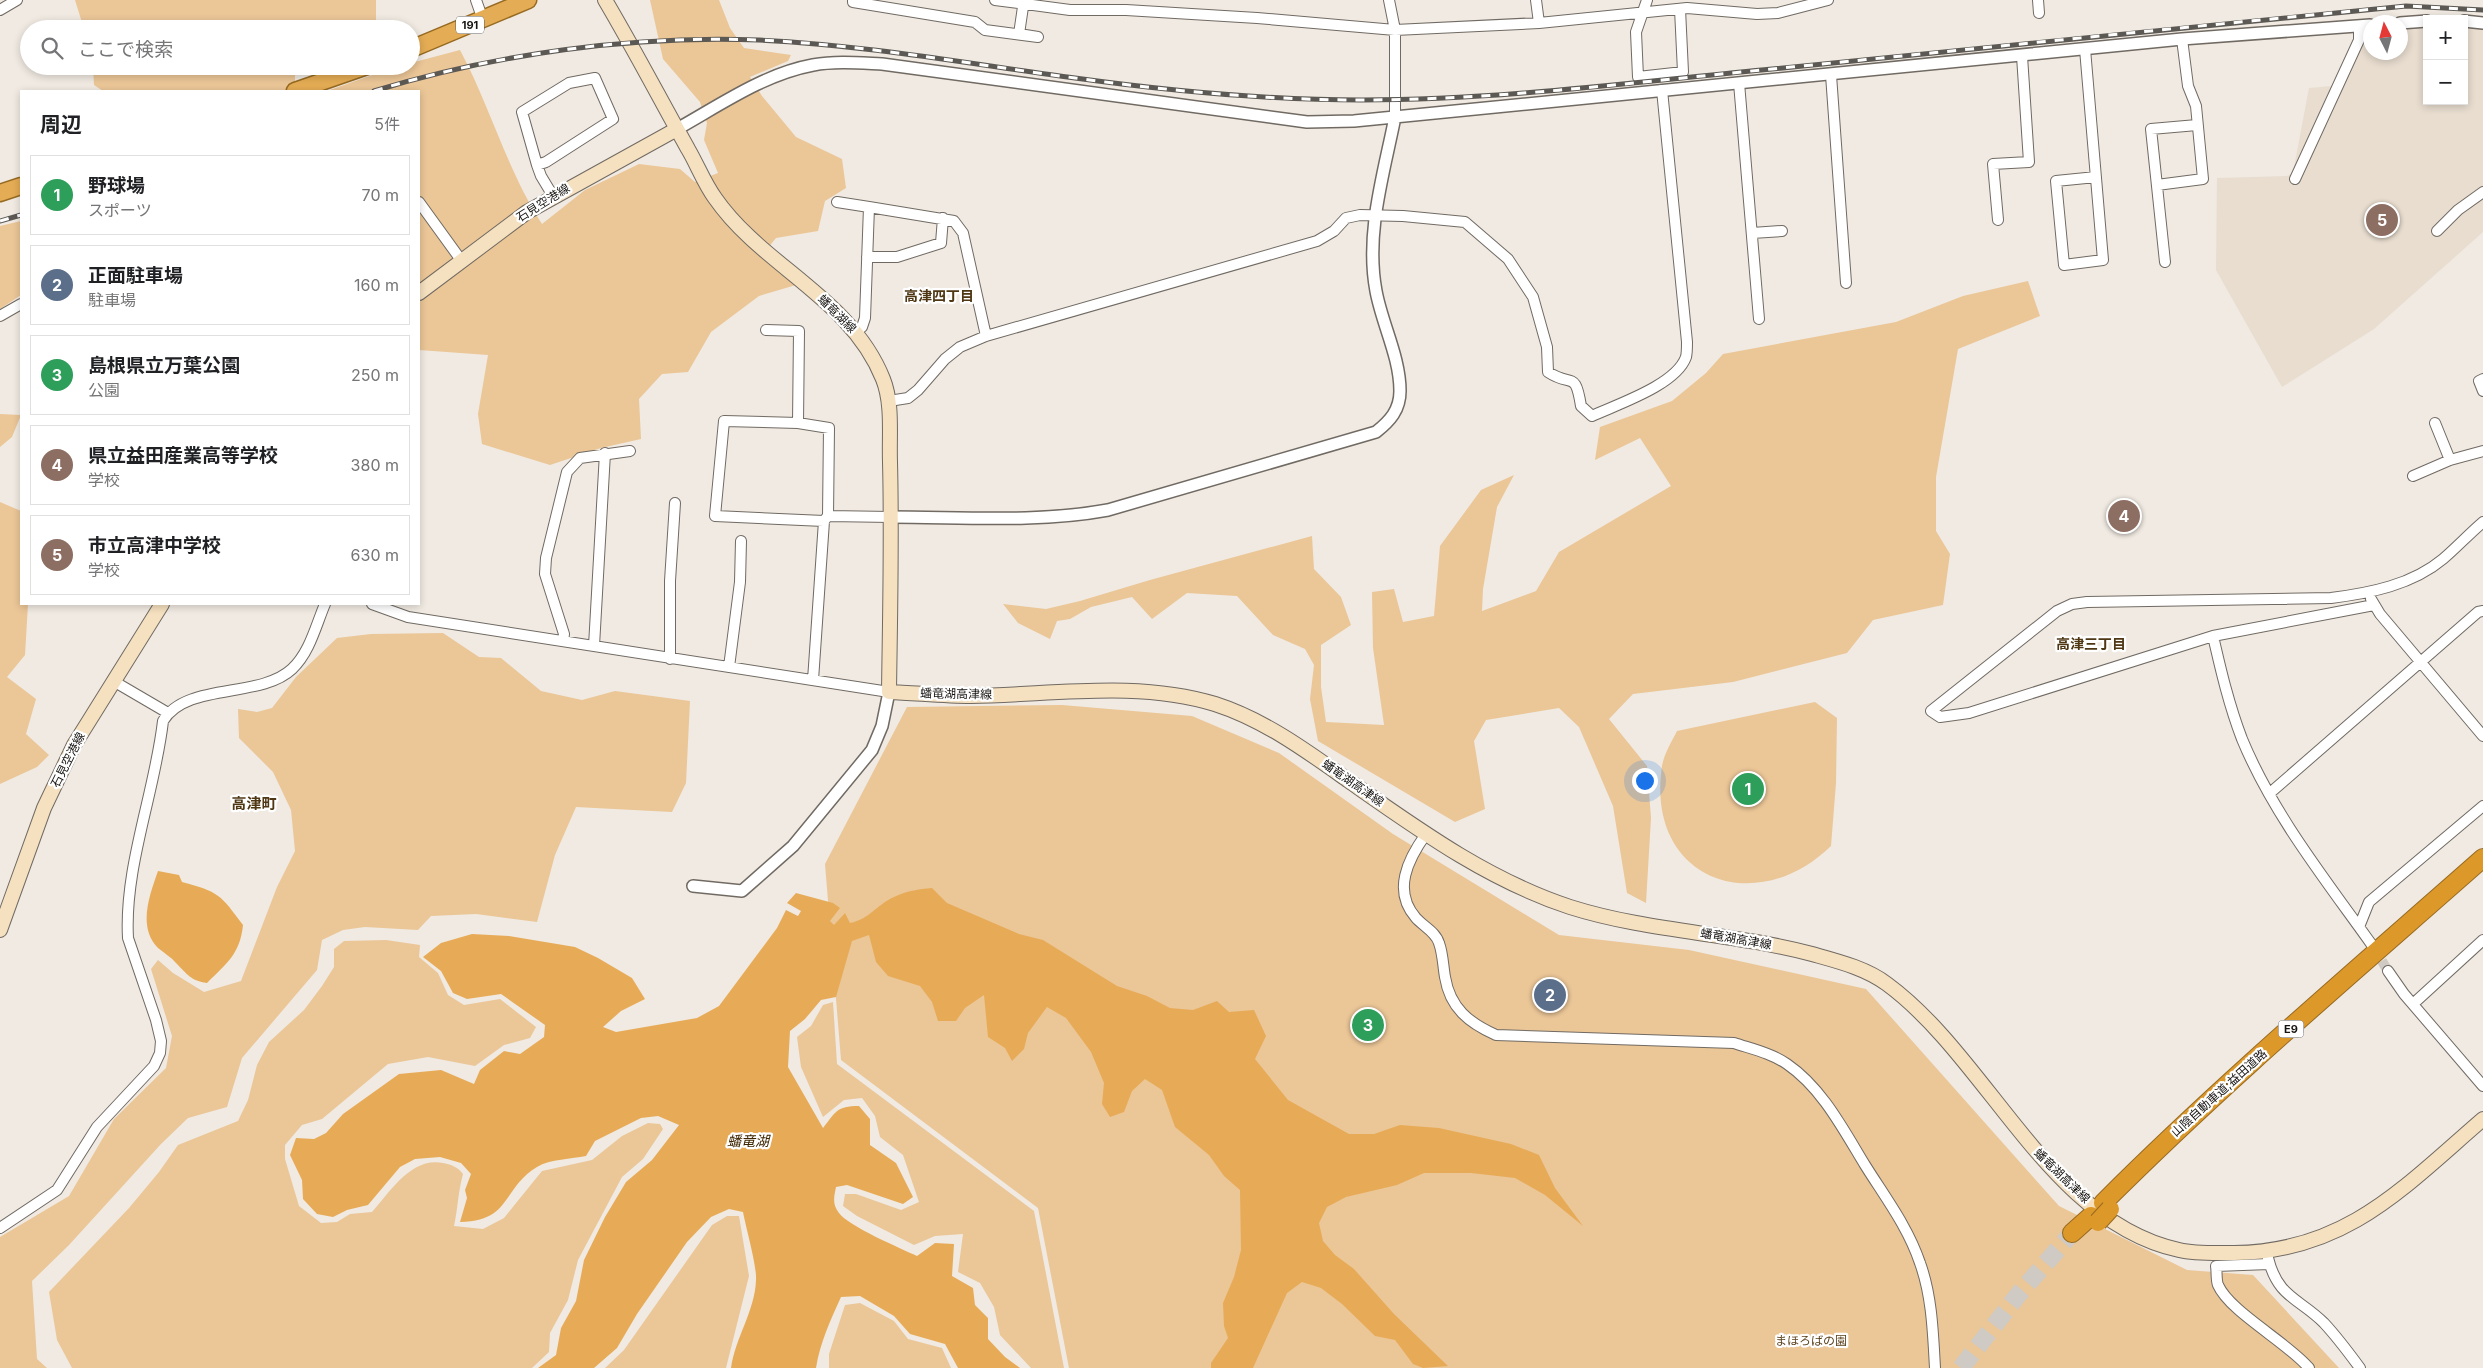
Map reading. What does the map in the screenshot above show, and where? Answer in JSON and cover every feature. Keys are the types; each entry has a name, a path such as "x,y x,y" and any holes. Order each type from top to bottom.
{"highway":[{"name":"191","path":"420,45 528,0"},
{"path":"298,90 340,75"},
{"path":"0,193 20,186"},
{"name":"山陰自動車道;益田道路","path":"2107,1206 2152,1154 2483,858"},
{"name":"山陰自動車道;益田道路","path":"2076,1235 2157,1159 2483,868"}],"main road":[{"name":"蟠竜湖線","path":"605,0 714,197 738,226 831,306 856,332 871,353 884,380 889,401 891,517 889,692"},
{"name":"石見空港線","path":"420,292 461,260 553,196 677,129"},
{"name":"石見空港線","path":"0,930 44,808 74,745 161,605"},
{"name":"蟠竜湖高津線","path":"889,692 968,696 1131,690 1179,695 1219,705 1271,729 1295,743 1426,834 1498,878 1573,908 1619,920 1787,947 1845,963 1884,981 1916,1008 1952,1044 2030,1146 2114,1225 2180,1250 2268,1258 2333,1233 2366,1216 2386,1202 2483,1118"}],"street":[{"path":"0,10 17,0"},
{"path":"476,0 484,20"},
{"path":"853,0 853,2 975,22 985,30 1038,37 1018,34 1024,3"},
{"path":"995,0 1070,10 1126,5 1395,30 1539,23 1680,9 1757,14 1778,13 1828,0"},
{"path":"813,680 826,518 829,428 798,423 724,421 715,516 826,518 1052,518 1108,510 1376,432 1390,421 1398,406 1400,391 1396,362 1376,290 1372,244 1375,216 1395,117 1395,30 1389,0"},
{"path":"1536,0 1539,23"},
{"path":"1647,0 1636,32 1638,77 1683,72 1680,9"},
{"path":"2038,0 2039,13"},
{"path":"2408,22 2423,21"},
{"path":"2468,21 2483,23"},
{"path":"677,129 749,89 781,74 812,65 850,62 892,65 1307,122 1354,121 2182,39 2363,26"},
{"path":"2295,179 2363,31"},
{"path":"2157,185 2203,179 2196,106 2188,86 2182,39"},
{"path":"2085,49 2096,177 2103,260 2064,265 2056,181 2096,177"},
{"path":"1998,220 1993,164 2029,162 2022,56"},
{"path":"1831,75 1846,283"},
{"path":"537,165 546,162 613,119 595,78 568,83 522,112 537,165 541,176 553,196"},
{"path":"1739,83 1760,319"},
{"path":"889,401 908,398 918,390 944,359 960,347 986,336 1317,241 1334,232 1346,218 1360,215 1403,216 1465,222 1498,248 1508,259 1533,297 1547,346 1548,372 1574,381 1577,386 1580,406 1592,416 1667,380 1679,369 1686,357 1687,342 1662,90"},
{"path":"2165,262 2151,129 2197,125"},
{"path":"2437,231 2458,210 2483,192"},
{"path":"837,202 954,221 963,233 986,336"},
{"path":"420,203 461,260"},
{"path":"856,332 862,327 865,318 869,207"},
{"path":"867,257 897,258 941,243 943,218"},
{"path":"1752,233 1782,231"},
{"path":"0,316 20,305"},
{"path":"766,330 799,330 798,423"},
{"path":"2483,379 2479,381 2483,391"},
{"path":"2435,423 2450,460"},
{"path":"563,641 564,634 545,574 546,558 567,472 580,458 630,451"},
{"path":"2413,476 2450,460 2483,451"},
{"path":"594,646 605,453"},
{"path":"670,659 670,581 675,503"},
{"path":"2374,605 2213,636 1969,713 1940,717 1931,711 2071,599 2321,599 2369,594 2400,584 2428,569 2442,560 2483,522"},
{"path":"729,667 740,582 741,541"},
{"path":"2369,594 2374,605 2483,736"},
{"path":"0,1228 57,1190 97,1127 154,1066 160,1053 161,1041 156,1020 128,938 127,924 136,857 163,721 168,713 186,701 259,684 291,670 304,656 325,605"},
{"path":"375,605 408,617 889,692 882,726 872,750 793,846 742,891 693,886"},
{"path":"2270,793 2422,663 2478,612 2483,611"},
{"path":"2213,636 2224,687 2242,739 2270,793 2310,861 2372,945"},
{"path":"115,682 168,713"},
{"path":"2359,926 2368,902 2483,806"},
{"path":"1426,834 1410,856 1403,880 1406,903 1416,918 1439,940 1451,999 1461,1014 1476,1026 1496,1035 1734,1043 1764,1052 1779,1059 1806,1079 1825,1102 1907,1231 1921,1265 1929,1300 1935,1368"},
{"path":"2413,1004 2483,940"},
{"path":"2388,971 2413,1004 2483,1086"},
{"path":"2309,1368 2286,1345 2234,1306 2217,1284 2216,1266 2268,1258 2271,1274 2283,1291 2323,1322 2360,1368"}],"shaded area":[{"path":"2423,25 2423,105 2468,105 2468,25 2483,26 2483,232 2374,329 2282,387 2216,270 2217,178 2287,176 2293,173 2309,88 2332,86 2342,89 2363,44 2363,60 2408,60 2408,27"}],"green space":[{"path":"75,0 376,0 376,20 81,20"},
{"path":"650,0 719,0 730,28 744,48 791,55 788,61 750,77 762,96 796,137 842,159 846,188 825,201 818,231 776,238 762,255 796,285 759,296 711,332 688,372 662,374 639,399 641,439 601,448 550,465 482,444 478,414 488,355 420,350 420,90 330,90 372,75 420,75 420,61 460,50 481,93 519,182 542,224 585,190 639,164 680,169 695,182 718,173 704,140 707,123 700,102 663,59"},
{"path":"93,75 295,75 295,90 102,90 94,85"},
{"path":"20,221 20,296 0,309 0,226"},
{"path":"2028,281 2040,316 1958,349 1936,477 1936,531 1950,554 1943,605 1873,620 1847,653 1733,682 1633,694 1609,719 1647,766 1651,818 1646,903 1627,893 1613,806 1579,727 1559,708 1486,720 1474,741 1485,809 1455,822 1318,741 1310,699 1314,665 1305,649 1273,635 1237,596 1187,593 1152,619 1132,597 1091,607 1070,619 1057,621 1050,639 1018,623 1003,604 1046,609 1312,536 1314,569 1341,597 1351,625 1321,645 1321,687 1326,722 1384,725 1373,648 1372,592 1394,589 1403,622 1434,616 1440,546 1481,490 1514,475 1497,507 1483,589 1482,611 1536,591 1559,552 1671,486 1640,438 1595,460 1600,427 1672,401 1706,373 1723,354 1896,322 1963,296"},
{"path":"0,414 20,415 12,437 0,447"},
{"path":"0,502 20,511 20,605 28,605 25,655 7,677 36,699 26,734 49,755 37,767 0,784"},
{"path":"443,633 479,657 501,658 541,691 582,700 615,691 690,701 686,783 672,812 576,807 555,855 537,922 476,914 431,916 418,930 365,927 343,930 322,940 317,970 242,1058 227,1107 188,1118 161,1144 69,1245 32,1281 37,1359 47,1368 0,1368 0,1237 69,1196 114,1119 166,1068 172,1036 151,969 158,960 173,973 204,992 241,981 277,887 295,851 291,810 273,772 239,738 238,709 257,712 272,708 296,677 337,638 371,634"},
{"path":"1815,702 1837,718 1836,783 1831,846 1801,868 1770,881 1740,883 1712,876 1688,860 1671,837 1661,805 1663,761 1677,731"},
{"name":"まほろばの園","path":"1062,705 1192,716 1279,753 1393,834 1559,935 1689,950 1866,989 2059,1206 2187,1270 2253,1275 2339,1368 1069,1368 1038,1208 841,1060 825,864 907,707"},
{"path":"386,940 420,945 419,957 438,973 448,995 464,1005 500,999 536,1027 530,1038 504,1045 475,1066 428,1057 388,1064 322,1119 302,1125 285,1145 285,1159 299,1206 321,1223 337,1222 350,1214 372,1212 394,1186 411,1170 421,1165 443,1163 457,1168 463,1174 454,1226 483,1229 504,1218 542,1171 592,1160 622,1136 648,1123 660,1124 663,1129 643,1159 622,1177 578,1260 568,1300 550,1333 549,1352 532,1368 72,1368 57,1340 49,1292 129,1208 159,1172 178,1145 238,1121 248,1100 257,1065 269,1042 304,1010 322,986 334,967 334,949 344,941"},
{"path":"833,1002 837,1064 1034,1211 1064,1368 1031,1368 1000,1335 994,1307 980,1283 958,1272 963,1234 935,1236 914,1245 857,1216 843,1206 845,1194 856,1194 901,1210 919,1202 903,1155 880,1137 875,1116 862,1098 844,1100 823,1117 801,1067 797,1037 811,1026 823,1005"},
{"path":"727,1216 739,1216 749,1276 726,1368 605,1368 624,1350 712,1225"},
{"path":"860,1303 894,1321 908,1339 942,1348 951,1368 829,1368 829,1354 845,1305"}],"water":[{"path":"158,871 179,875 182,882 218,896 243,925 236,951 207,983 197,981 190,976 158,948 152,940 148,930 147,910"},
{"name":"蟠竜湖","path":"932,888 947,903 1019,934 1043,940 1117,986 1147,996 1170,1008 1193,1010 1217,1001 1229,1012 1254,1010 1266,1036 1255,1059 1288,1100 1349,1134 1374,1134 1400,1125 1439,1128 1511,1144 1539,1155 1555,1188 1583,1226 1545,1195 1515,1178 1471,1173 1424,1173 1397,1185 1346,1197 1327,1207 1319,1223 1323,1241 1335,1255 1354,1269 1394,1314 1448,1366 1423,1368 1413,1364 1395,1340 1375,1336 1342,1304 1321,1288 1302,1282 1287,1293 1253,1368 1211,1368 1211,1363 1228,1338 1224,1326 1223,1303 1234,1277 1241,1250 1240,1190 1224,1176 1209,1155 1175,1127 1162,1090 1145,1079 1132,1091 1124,1112 1110,1117 1102,1104 1104,1083 1091,1052 1066,1018 1047,1007 1028,1033 1024,1049 1012,1061 1005,1048 988,1037 984,995 965,1008 956,1021 938,1021 932,1002 920,986 888,976 876,962 869,935 852,941 836,997 821,1000 805,1019 790,1031 788,1067 823,1128 837,1111 846,1107 859,1106 870,1119 870,1145 896,1163 913,1197 903,1204 847,1185 836,1187 835,1207 844,1218 853,1224 917,1256 935,1243 954,1244 952,1276 973,1288 975,1305 988,1318 988,1339 1005,1357 1020,1368 958,1368 945,1344 910,1334 894,1316 860,1296 841,1297 829,1323 816,1368 731,1368 736,1346 752,1303 756,1274 743,1212 729,1209 711,1217 687,1242 637,1314 617,1348 594,1368 538,1368 556,1355 561,1328 576,1301 584,1260 605,1217 626,1182 652,1160 679,1125 658,1116 641,1118 595,1141 586,1156 542,1164 525,1176 498,1210 489,1216 477,1220 460,1222 467,1198 465,1190 471,1174 461,1163 440,1157 415,1159 400,1167 368,1205 347,1210 333,1217 317,1214 303,1199 302,1180 290,1155 296,1138 314,1139 326,1133 343,1114 399,1074 441,1070 474,1084 480,1070 504,1051 520,1054 544,1037 545,1025 501,994 467,999 453,993 441,971 423,957 441,943 472,934 509,936 575,947 598,958 632,978 645,999 621,1011 603,1027 616,1032 697,1018 719,1006 777,928 786,910 798,916 801,911 787,903 796,893 833,903 840,908 830,921 834,925 845,913 850,923 857,921 888,900 899,895"}],"tunnel":[{"path":"2374,948 2388,971"},
{"path":"1961,1368 2018,1295 2072,1233"}],"railway":[{"path":"378,90 420,78 516,57 613,44 711,39 799,42 839,46 1182,91 1326,100 1413,99 1516,94 2406,6 2483,10"},
{"path":"0,221 20,215"}],"place":[{"name":"市立高津中学校","path":"2382,220"},
{"name":"県立益田産業高等学校","path":"2124,516"},
{"name":"野球場","path":"1748,789"},
{"name":"正面駐車場","path":"1550,995"},
{"name":"島根県立万葉公園","path":"1368,1025"}],"district":[{"name":"高津四丁目","path":"939,296"},
{"name":"高津三丁目","path":"2091,644"},
{"name":"高津町","path":"254,804"}]}
